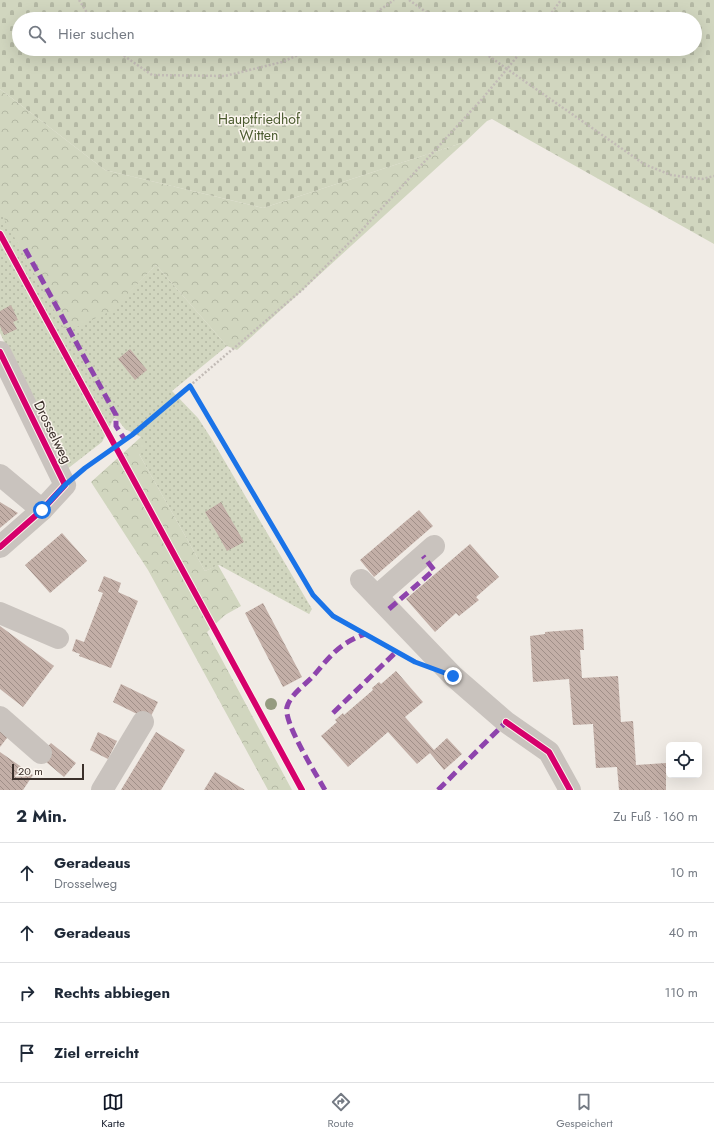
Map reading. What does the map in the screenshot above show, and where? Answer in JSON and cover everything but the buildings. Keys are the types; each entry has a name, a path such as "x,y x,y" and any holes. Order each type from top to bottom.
{"street":[{"name":"Drosselweg","path":"0,352 65,485 42,510 0,547"},
{"path":"0,475 42,510"},
{"path":"377,596 434,546"},
{"path":"361,580 453,676 506,722 549,752 570,790"},
{"path":"0,613 58,638"},
{"path":"0,717 41,753"},
{"path":"102,790 143,722"}],"path":[{"path":"79,0 87,12"},
{"path":"377,12 394,0"},
{"path":"409,0 426,12"},
{"path":"552,12 561,0"},
{"path":"124,56 152,75 225,76 282,62 296,56"},
{"path":"489,56 644,164 671,175 702,179 714,176"},
{"path":"65,485 85,468 132,435 302,290 334,259 482,99 517,56"},
{"path":"190,386 313,595 333,616 402,655"}],"green space":[{"name":"Hauptfriedhof Witten","path":"0,0 714,0 714,244 492,119 487,121 465,142 263,208 105,170 0,89"},
{"path":"0,89 105,170 263,208 465,142 237,350 227,346 156,265 111,311 66,332 0,211"},
{"path":"0,135 111,310 156,265 227,346 172,391 198,418 211,438 312,609 309,614 219,565 205,571 139,454 141,437 125,429 118,420 114,418 102,442 66,470 0,333"},
{"path":"141,437 146,449 139,454 205,571 218,565 241,606 225,615 207,632 292,790 268,790 148,570 91,482"}],"marked path":[{"path":"25,249 116,415 116,426 125,440"},
{"path":"389,609 434,570 423,556"},
{"path":"325,790 295,736 287,714 287,707 292,697 312,678 337,650 365,634"},
{"path":"333,713 396,652"},
{"path":"438,790 506,722"}],"cycle path":[{"path":"0,234 302,790"},
{"path":"0,352 65,485 42,510 0,547"},
{"path":"506,722 549,752 570,790"}],"route":[{"path":"42,510 65,485 85,468 132,435 190,386 313,595 333,616 415,662 453,676"}]}
